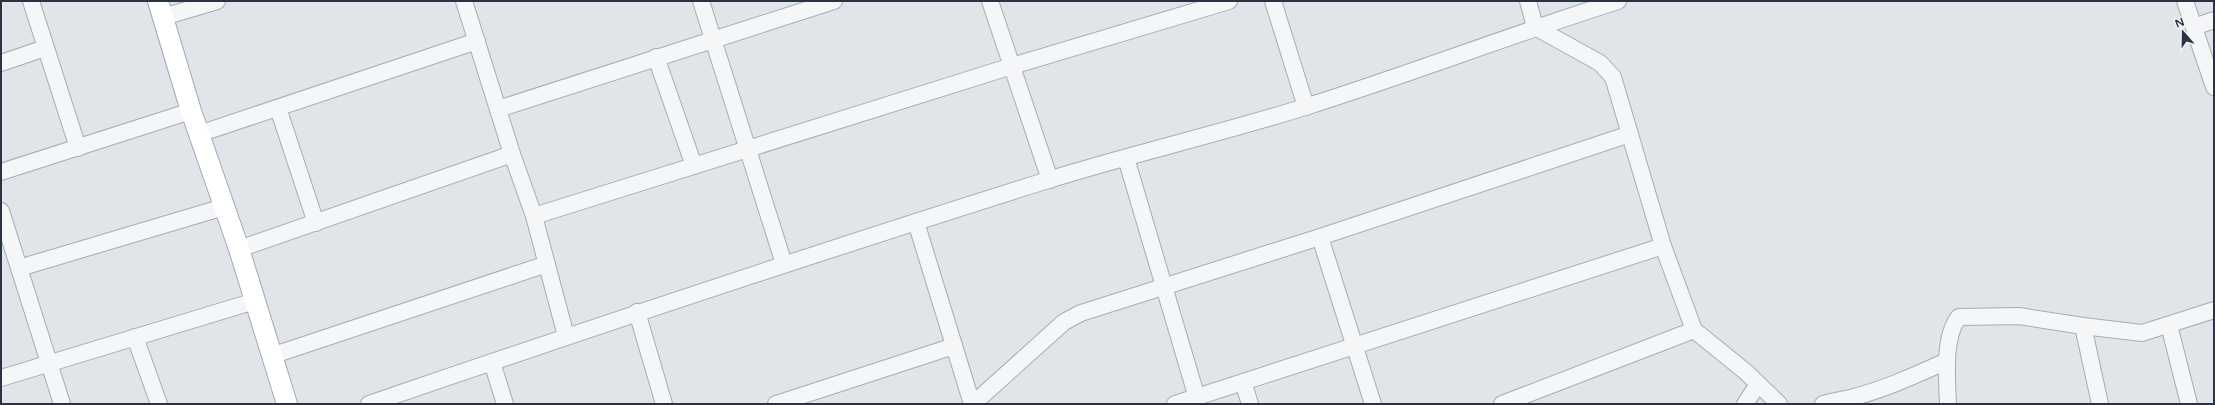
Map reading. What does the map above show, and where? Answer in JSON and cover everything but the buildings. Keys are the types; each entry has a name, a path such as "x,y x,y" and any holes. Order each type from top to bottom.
{"main road":[{"path":"161,9 191,111 239,249 287,404"}],"street":[{"path":"31,1 78,148"},
{"path":"161,9 217,1"},
{"path":"464,1 512,154 534,216 566,336"},
{"path":"701,1 749,149 784,264"},
{"path":"498,109 834,1"},
{"path":"990,1 1050,180"},
{"path":"534,216 1012,66 1230,1"},
{"path":"1273,1 1306,107"},
{"path":"1528,1 1535,27 1600,63 1613,77 1663,246 1694,330 1758,384 1778,404"},
{"path":"369,404 637,312 784,264 1050,180 1306,107 1535,27 1618,1"},
{"path":"2185,1 2214,86"},
{"path":"2194,27 2214,20"},
{"path":"199,134 477,41"},
{"path":"1,63 45,48"},
{"path":"656,57 694,166"},
{"path":"278,108 316,223"},
{"path":"1,172 191,111"},
{"path":"916,222 972,404 1064,322 1081,313 1320,237 1630,134"},
{"path":"239,249 512,154"},
{"path":"1126,158 1197,398"},
{"path":"19,268 224,207"},
{"path":"1,211 62,404"},
{"path":"1320,237 1373,404"},
{"path":"1175,404 1663,246"},
{"path":"271,356 547,264"},
{"path":"1,378 255,301"},
{"path":"1948,404 1947,361 1953,324 1959,317 2019,316 2082,326 2142,332 2214,310"},
{"path":"637,312 664,404"},
{"path":"2169,324 2189,404"},
{"path":"2082,326 2100,404"},
{"path":"1510,403 1694,330"},
{"path":"135,337 159,404"},
{"path":"776,404 954,346"},
{"path":"1823,404 1877,389 1911,377 1947,361"},
{"path":"492,362 505,404"},
{"path":"1243,382 1250,404"},
{"path":"1745,404 1758,384"}]}
